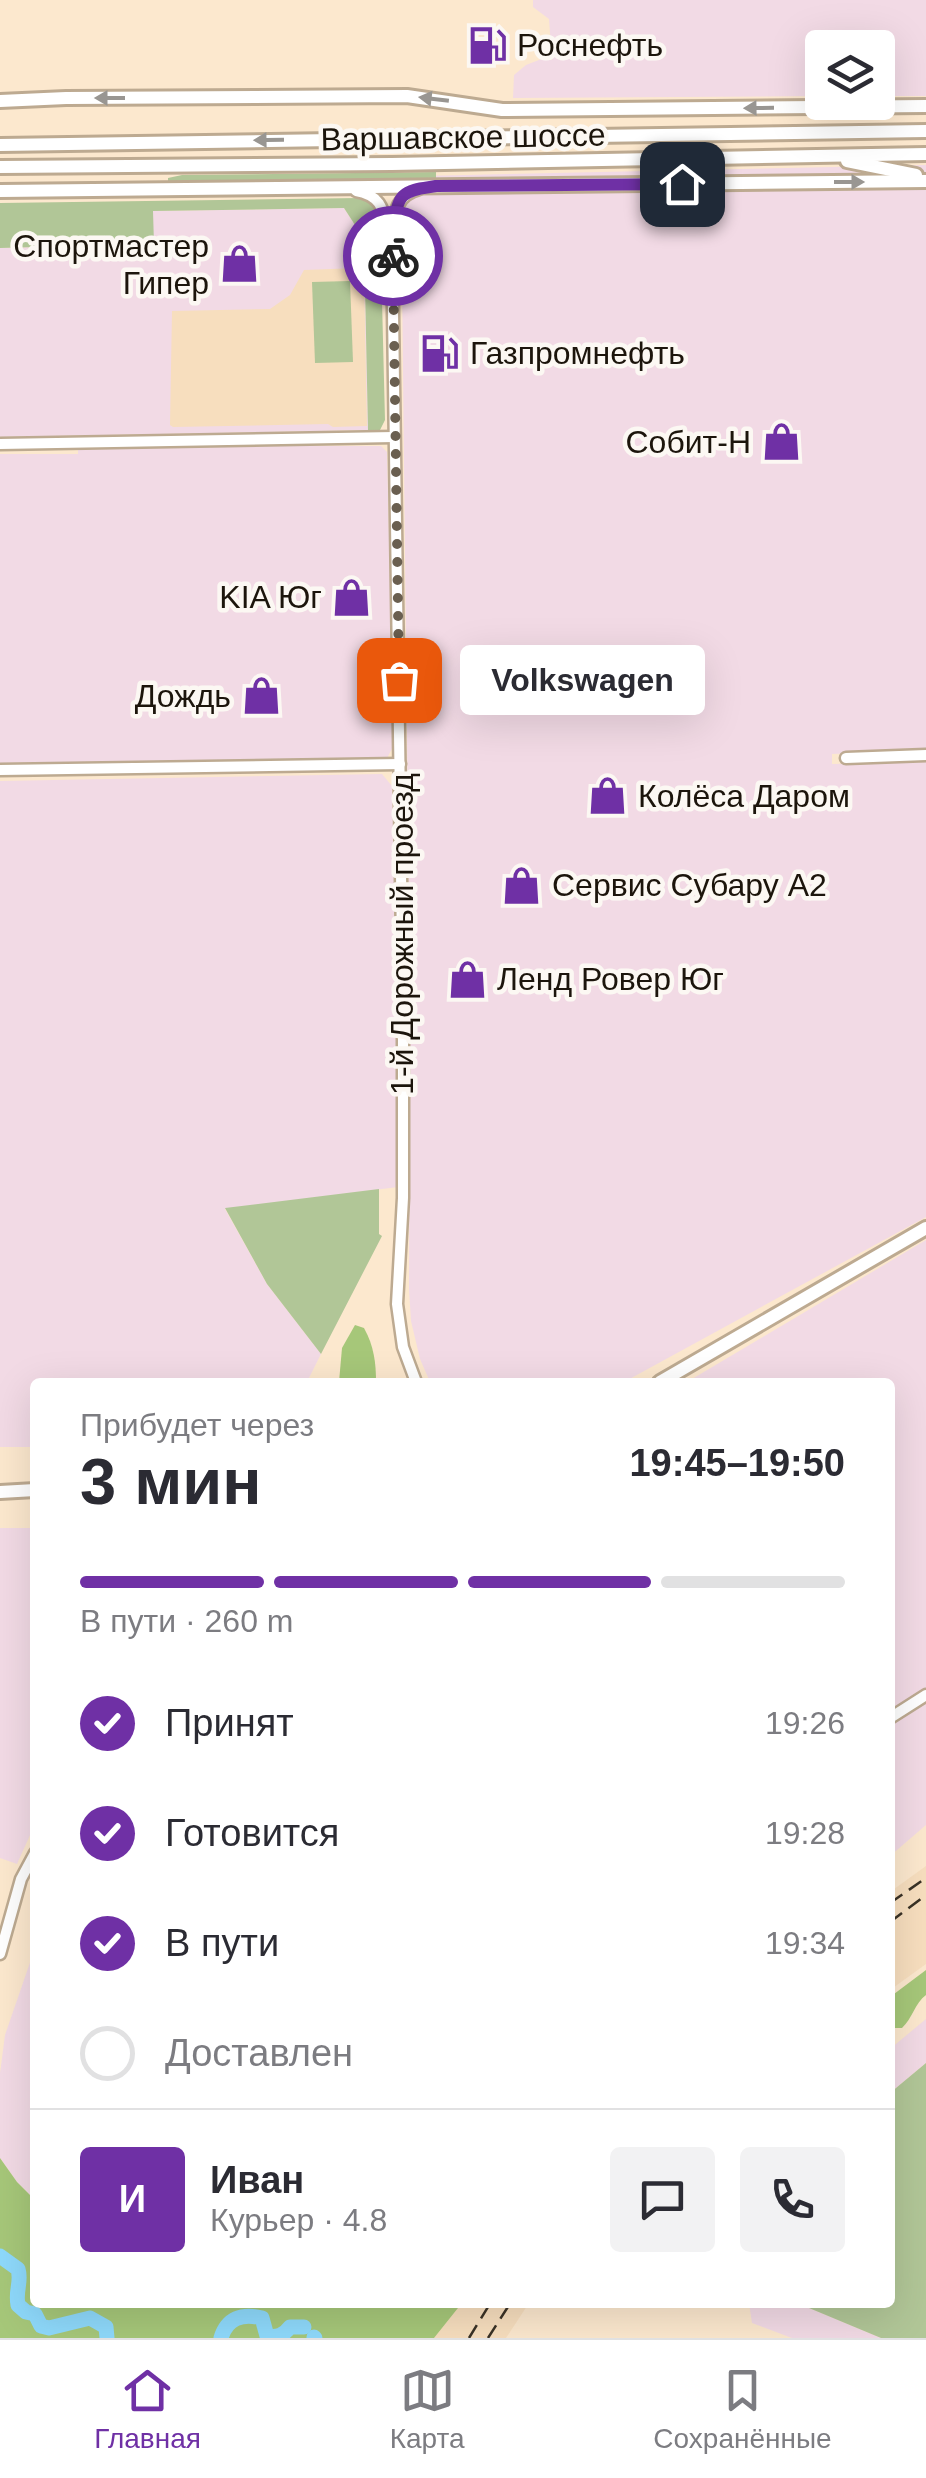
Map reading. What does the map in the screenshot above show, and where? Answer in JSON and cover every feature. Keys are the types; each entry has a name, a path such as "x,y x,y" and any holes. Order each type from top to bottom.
{"main road":[{"path":"0,101 407,96 502,110 926,106"},
{"name":"Варшавское шоссе","path":"0,145 926,131"},
{"name":"Варшавское шоссе","path":"0,167 926,154"},
{"path":"826,156 926,179"},
{"path":"0,191 926,179"},
{"path":"667,1378 926,1228"},
{"path":"0,1492 30,1490"}],"street":[{"path":"392,242 402,196 436,186"},
{"path":"337,188 376,198 392,242"},
{"name":"1-й Дорожный проезд","path":"392,242 403,1180 397,1304 403,1347 415,1378"},
{"path":"0,444 394,437"},
{"path":"846,758 926,755"},
{"path":"0,770 400,764"},
{"path":"895,1715 926,1695"},
{"path":"0,1954 30,1863"}],"shaded area":[{"path":"533,0 926,0 926,96 895,96 895,30 805,30 805,96 513,98 514,75 526,65 544,58 552,60 549,19 533,7"},
{"path":"926,165 926,750 832,754 832,764 926,762 926,1217 631,1378 428,1378 411,1321 401,184 421,176"},
{"path":"344,208 364,239 368,430 0,437 0,248 153,244 153,211"},
{"path":"304,270 364,271 367,426 170,425 172,311 270,309 290,295"},
{"path":"78,446 381,446 387,452 394,745 387,758 0,763 0,454 78,454"},
{"path":"382,774 392,786 399,1015 398,1187 225,1209 267,1284 321,1354 309,1378 30,1378 30,1447 0,1447 0,781"},
{"path":"926,1240 926,1825 895,1852 895,1378 694,1378"},
{"path":"0,1528 30,1528 30,1835 17,1864 0,1858"},
{"path":"926,1866 926,1964 895,1986 895,1888"},
{"path":"30,1962 30,2195 0,2158 0,2073 5,2035"},
{"path":"926,2019 926,2063 895,2089 895,2045"},
{"path":"458,2308 526,2308 506,2338 434,2338"},
{"path":"750,2308 809,2308 881,2338 792,2338 752,2323"}],"green space":[{"path":"436,172 436,178 168,183 168,178 182,175"},
{"path":"358,198 373,205 380,220 385,420 380,430 368,430 364,239 344,208 153,211 154,244 0,248 0,203"},
{"path":"350,281 353,362 315,363 312,282"},
{"path":"379,1189 382,1236 321,1354 267,1284 225,1208"},
{"path":"355,1325 364,1328 375,1361 376,1378 339,1378 342,1348"},
{"path":"926,1970 926,1995 902,2028 895,2028 895,1993"},
{"path":"926,2063 926,2338 881,2338 809,2308 895,2308 895,2089"},
{"path":"0,2158 30,2195 30,2308 458,2308 434,2338 0,2338"}],"waterway":[{"path":"0,2256 18,2269 18,2305 35,2314 41,2326 49,2328 90,2318 106,2327 107,2338"},
{"path":"221,2338 231,2322 248,2316 262,2318 267,2336 280,2335 290,2327 304,2327"}],"railway":[{"path":"895,1900 926,1878"},
{"path":"895,1918 926,1895"},
{"path":"469,2338 487,2308"},
{"path":"488,2338 507,2308"}],"way so far":[{"path":"393,256 399,680"}],"place":[{"name":"Роснефть","path":"487,45"},
{"name":"Спортмастер Гипер","path":"239,264"},
{"name":"Газпромнефть","path":"440,353"},
{"name":"Собит-Н","path":"781,442"},
{"name":"KIA Юг","path":"352,597"},
{"name":"Volkswagen","path":"399,680"},
{"name":"Дождь","path":"261,696"},
{"name":"Колёса Даром","path":"608,796"},
{"name":"Сервис Субару А2","path":"522,885"},
{"name":"Ленд Ровер Юг","path":"467,979"}],"route":[{"path":"393,256 398,204 402,196 416,190 436,186 682,184"}]}
